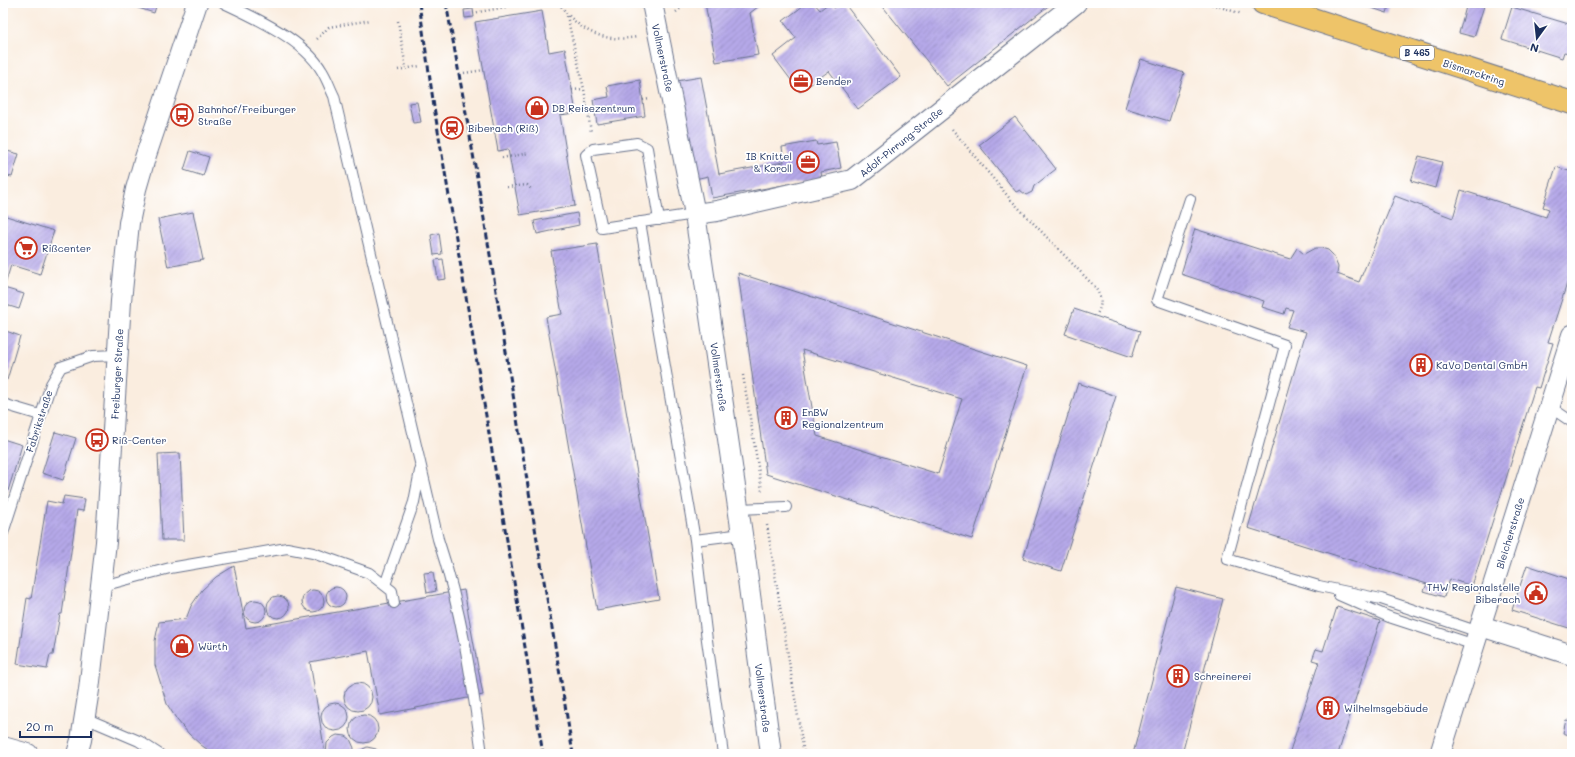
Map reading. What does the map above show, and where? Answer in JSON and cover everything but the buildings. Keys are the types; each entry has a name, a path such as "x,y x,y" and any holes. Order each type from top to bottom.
{"main road":[{"name":"Bismarckring","path":"1263,3 1572,103"}],"street":[{"name":"Freiburger Straße","path":"77,754 84,718 102,586 118,355 120,301 129,223 136,189 160,108 197,3"},
{"name":"Vollmerstraße","path":"652,3 695,214 742,534 771,754"},
{"name":"Adolf-Pirrung-Straße","path":"695,214 717,211 852,180 1076,3"},
{"name":"Bleicherstraße","path":"1440,754 1572,335"},
{"path":"1478,634 1572,655"},
{"path":"3,747 28,754"}],"lane":[{"path":"224,3 260,20 306,50 322,70 334,96 438,539 456,602 482,754"},
{"path":"659,220 647,148 637,142 593,148 586,155 602,228 659,220 695,214"},
{"path":"1190,199 1157,300 1285,345 1227,559 1319,586 1380,599 1478,634"},
{"path":"640,222 695,540 723,754"},
{"name":"Fabrikstraße","path":"3,533 40,415 51,384 61,368 93,356 118,355"},
{"path":"3,404 40,415"},
{"path":"1550,407 1572,422"},
{"path":"385,585 414,502 421,466"},
{"path":"738,509 786,507"},
{"path":"695,540 742,534"},
{"path":"102,586 170,568 287,548 313,553 369,573 392,591 394,602"},
{"path":"1319,586 1389,617 1478,634"},
{"path":"84,718 139,741 159,754"}],"path":[{"path":"464,4 473,3"},
{"path":"473,13 506,7 509,3"},
{"path":"559,3 567,15 583,28 603,38 619,40 644,36"},
{"path":"567,15 584,89 593,148"},
{"path":"329,27 371,20"},
{"path":"398,21 406,68"},
{"path":"398,70 420,66"},
{"path":"464,73 484,70"},
{"path":"572,90 584,89"},
{"path":"587,110 595,109"},
{"path":"938,112 1011,200 1095,287 1102,301 1097,314"},
{"path":"502,158 529,154"},
{"path":"507,187 527,185 531,189"},
{"path":"742,367 804,754"}],"railway":[{"path":"419,3 434,107 543,754"},
{"path":"446,3 475,165 573,754"}],"place":[{"name":"Bender","path":"801,81"},
{"name":"DB Reisezentrum","path":"537,108"},
{"name":"Bahnhof/Freiburger Straße","path":"182,115"},
{"name":"Biberach (Riß)","path":"452,128"},
{"name":"IB Knittel & Koroll","path":"808,162"},
{"name":"Rißcenter","path":"26,248"},
{"name":"KaVo Dental GmbH","path":"1421,365"},
{"name":"EnBW Regionalzentrum","path":"786,418"},
{"name":"Riß-Center","path":"97,440"},
{"name":"THW Regionalstelle Biberach","path":"1536,593"},
{"name":"Würth","path":"182,646"},
{"name":"Schreinerei","path":"1178,676"},
{"name":"Wilhelmsgebäude","path":"1328,708"}]}
